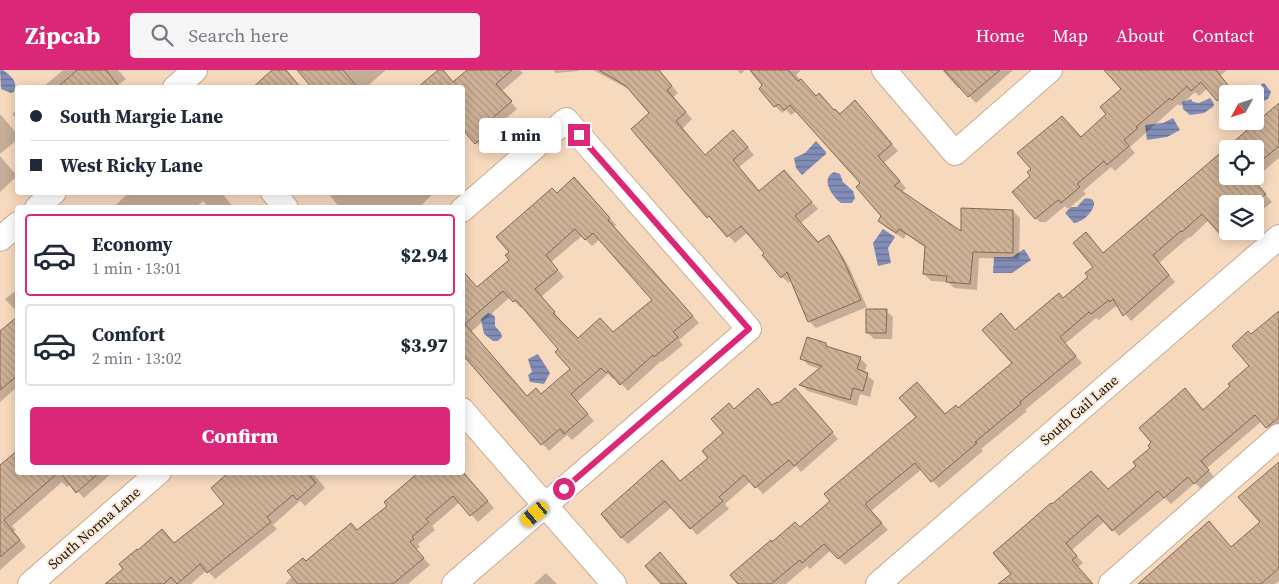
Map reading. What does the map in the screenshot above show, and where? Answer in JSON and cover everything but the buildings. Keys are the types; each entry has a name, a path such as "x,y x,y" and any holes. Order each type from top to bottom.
{"street":[{"path":"884,70 955,153 1050,70"},
{"path":"454,584 749,329 566,120 465,207"},
{"path":"40,205 51,195"},
{"path":"275,195 284,205"},
{"path":"0,240 15,227"},
{"name":"South Gail Lane","path":"878,584 1279,236"},
{"path":"465,413 614,584"},
{"path":"1111,584 1279,436"},
{"name":"South Norma Lane","path":"30,584 156,475"}],"water":[{"path":"0,70 3,70 15,82 14,92 11,93 1,89"},
{"path":"1264,83 1271,92 1268,99 1264,101 1264,85 1260,85"},
{"path":"1210,98 1214,106 1204,113 1190,115 1183,109 1182,102 1191,99 1193,102 1199,103"},
{"path":"1173,118 1180,130 1167,137 1147,140 1145,125 1163,123"},
{"path":"816,141 826,154 802,175 796,168 794,158 805,153"},
{"path":"834,172 840,174 843,182 853,191 855,198 852,203 841,203 831,192 828,179"},
{"path":"1084,199 1090,199 1094,205 1085,218 1080,222 1074,223 1065,213 1071,207 1077,207"},
{"path":"883,229 895,237 888,248 891,263 878,266 873,243"},
{"path":"1024,249 1031,260 1012,273 993,273 994,257 1012,257"},
{"path":"488,313 495,317 495,326 501,333 502,337 498,341 493,341 484,334 481,319"},
{"path":"538,354 550,373 544,384 530,382 528,375 532,372 528,359"}],"route":[{"path":"564,489 749,329 579,135"}]}
